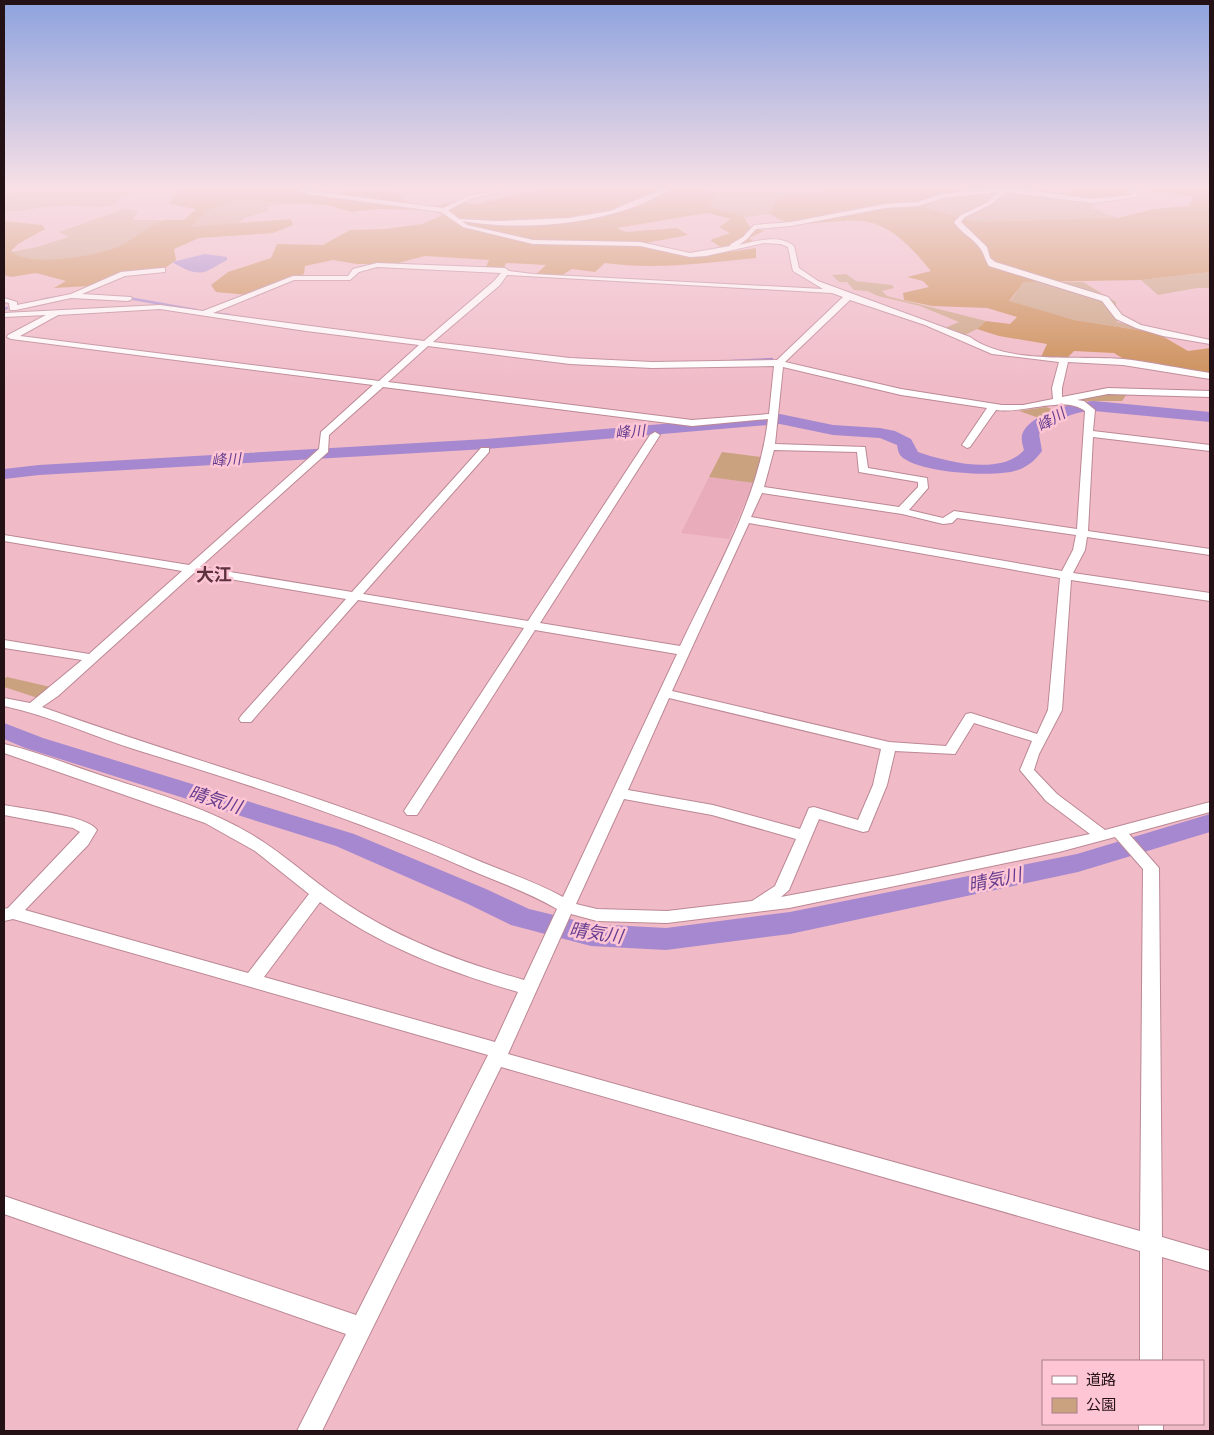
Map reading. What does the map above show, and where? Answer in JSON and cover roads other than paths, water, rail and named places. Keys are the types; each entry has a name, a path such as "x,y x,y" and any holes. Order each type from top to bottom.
{"street":[{"path":"794,256 796,269 802,274 844,295 891,310 961,337 985,349 1030,357 1124,362 1210,376"},
{"path":"987,256 992,264 1105,299 1111,302 1117,315 1128,322 1160,332 1210,342"},
{"path":"204,313 293,278 350,278 356,270 377,265 505,270 505,273 844,295"},
{"path":"4,311 71,296 124,274 162,270"},
{"path":"32,708 53,693 319,454 324,434 478,297 498,284 505,273"},
{"path":"309,1431 498,1055 745,519 758,489 770,447 779,363 844,295"},
{"path":"71,296 133,300 160,307 306,329 606,364 779,363 901,392 993,407 1023,408 1116,390 1210,394"},
{"path":"4,300 13,302 13,308"},
{"path":"4,315 160,307"},
{"path":"8,339 59,311"},
{"path":"8,339 692,422 773,421"},
{"path":"1058,401 1057,388 1064,364 1063,360"},
{"path":"1058,401 1085,405 1088,433 1082,532 1079,550 1066,575 1055,710 1051,722 1039,738 1030,757 1027,770 1035,782 1060,804 1101,834"},
{"path":"967,445 993,407"},
{"path":"1088,433 1210,448"},
{"path":"412,811 655,435"},
{"path":"770,447 862,449 863,470 922,480 923,488 902,511"},
{"path":"246,719 484,450"},
{"path":"758,489 902,511 943,521 948,521 954,514 1210,552"},
{"path":"745,519 1066,575 1210,597"},
{"path":"4,538 684,652"},
{"path":"4,644 92,658"},
{"path":"664,693 889,746 950,751 971,717 1039,738"},
{"path":"4,702 32,708 116,739 247,779 401,833 494,874 535,889 566,907 597,915 667,917 750,907 898,882 1059,847 1101,834 1120,834 1210,807"},
{"path":"750,907 781,890 814,812 863,827 880,785 889,746"},
{"path":"4,748 227,827 287,866 350,915 377,930 429,955 483,975 529,988"},
{"path":"619,793 714,810 805,836"},
{"path":"4,810 78,824 89,830 83,841 8,914"},
{"path":"1120,834 1151,868 1151,1360"},
{"path":"252,981 313,899 321,894"},
{"path":"8,914 252,981 498,1055 1210,1261"},
{"path":"4,1205 361,1328"}],"waterway":[{"path":"45,299 63,296"},
{"path":"42,300 52,298"},
{"path":"130,298 135,299"},
{"path":"130,298 196,310"},
{"path":"212,313 229,315"},
{"path":"732,361 772,359"},
{"name":"峰川","path":"4,474 39,470 486,444 780,419 794,420 833,430 889,435 905,443 907,452 912,456 924,460 958,467 995,469 1011,467 1024,461 1033,451 1030,437 1032,432 1046,421 1061,413 1085,406 1210,417"},
{"name":"晴気川","path":"4,730 34,743 280,818 345,840 476,896 521,918 591,935 666,939 790,923 1078,863 1210,823"}],"district":[{"name":"大江","path":"214,575"}]}
